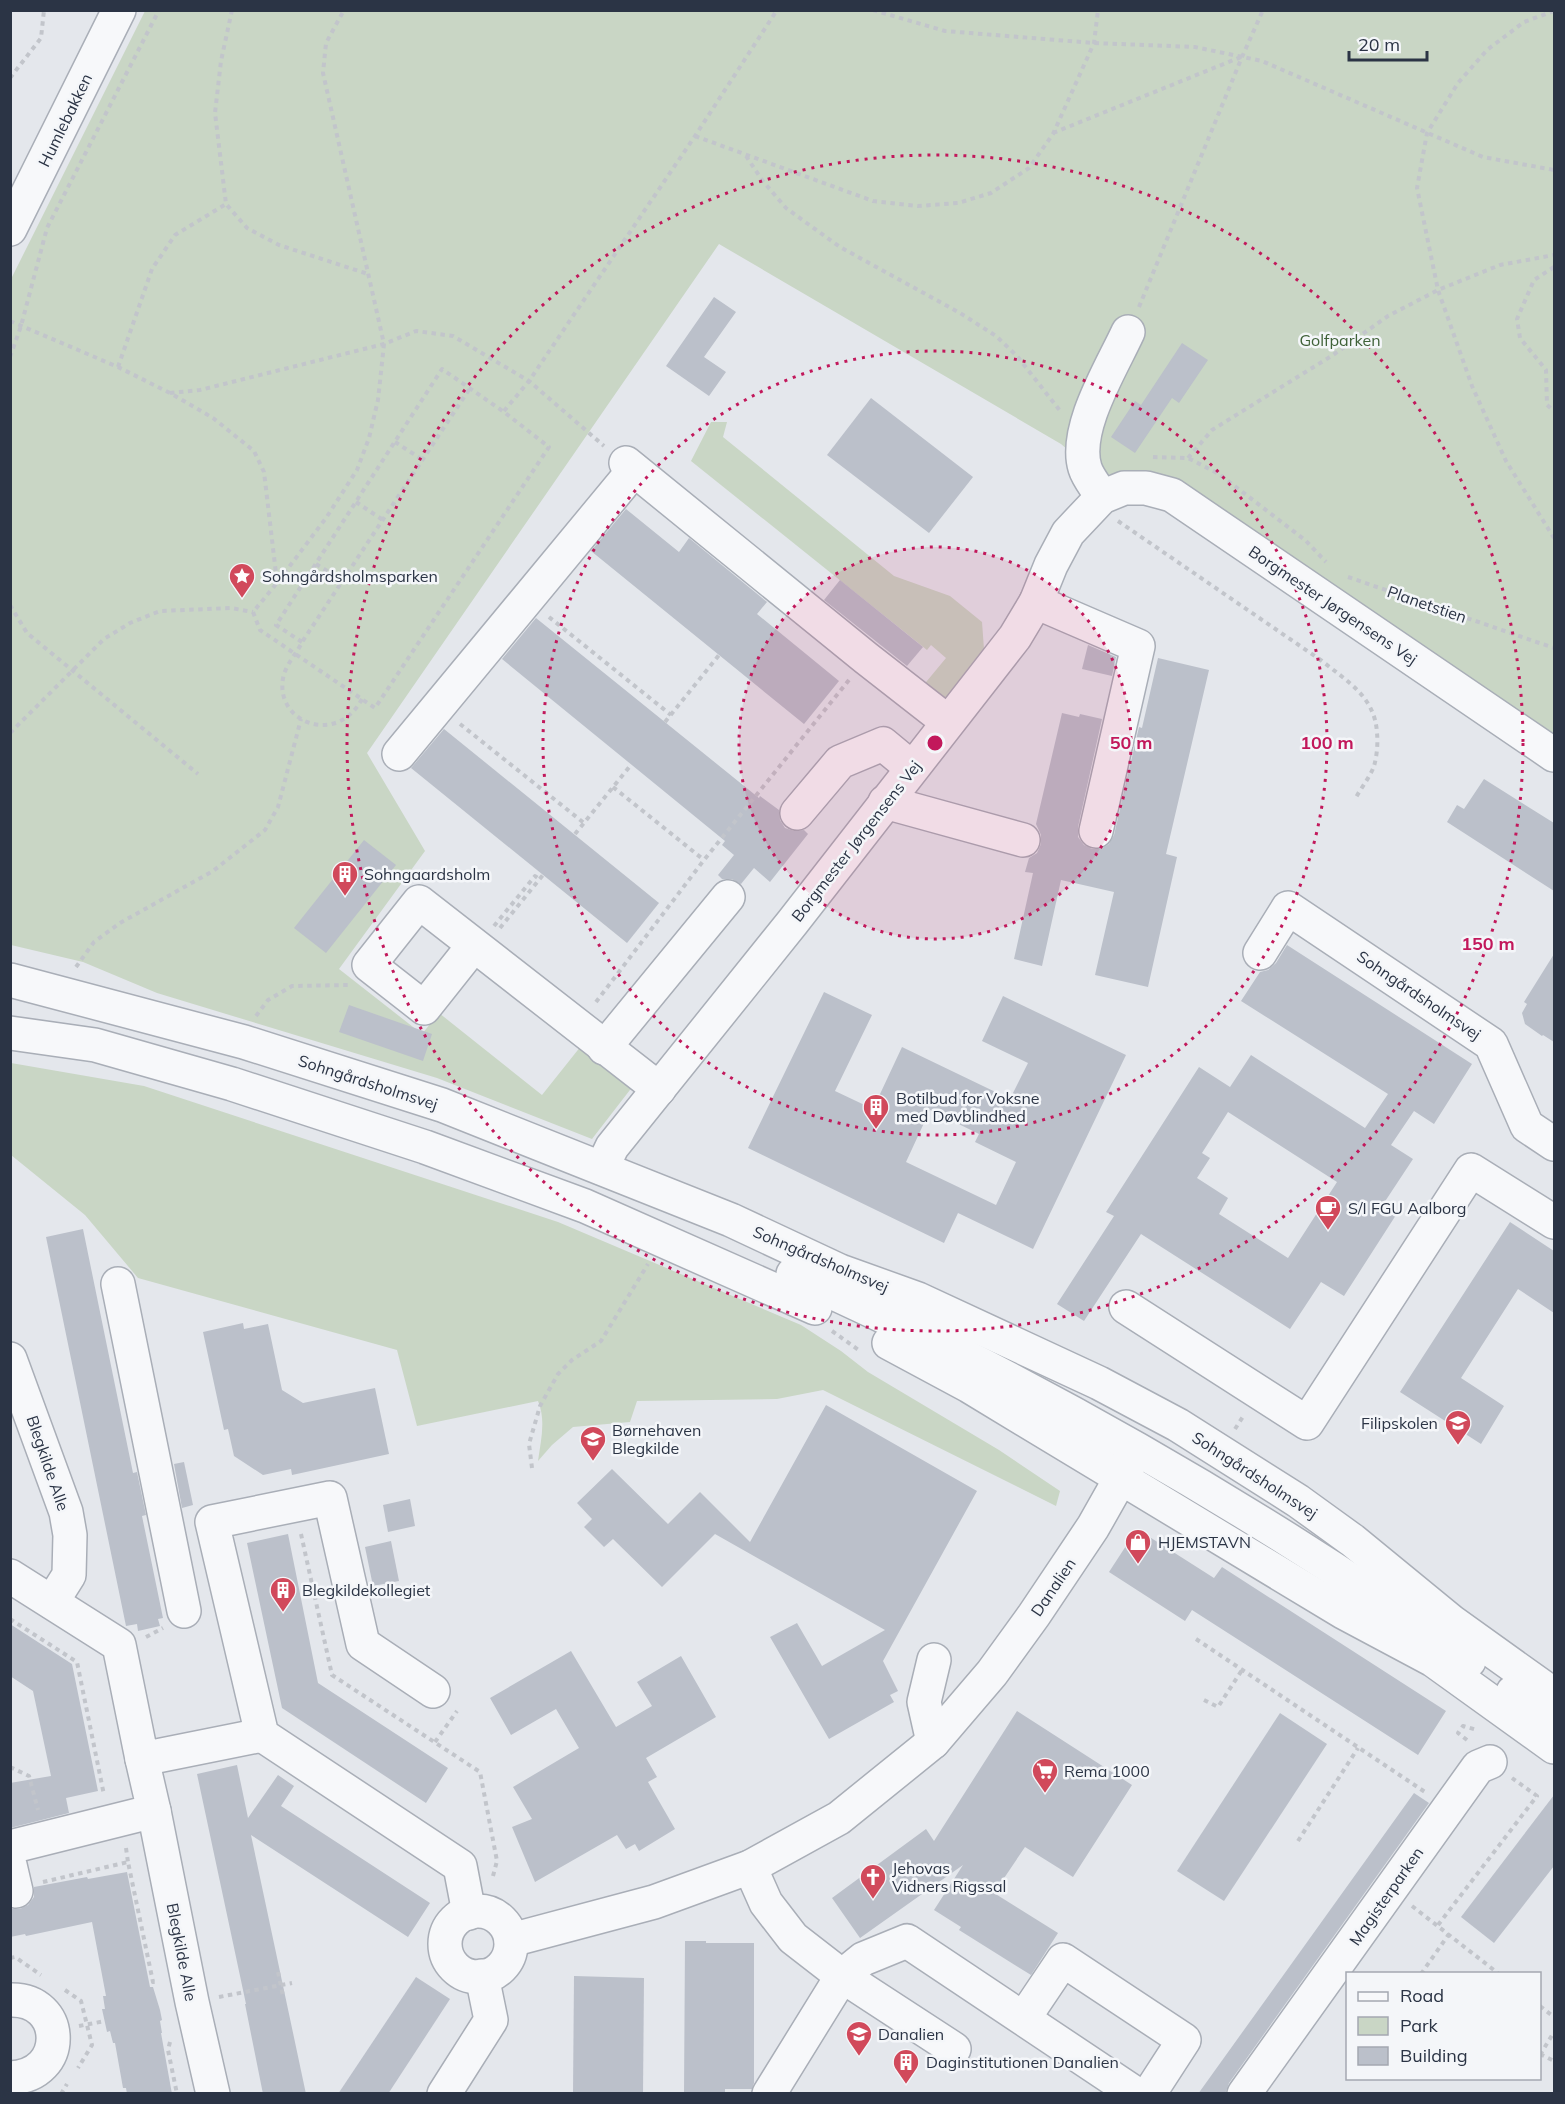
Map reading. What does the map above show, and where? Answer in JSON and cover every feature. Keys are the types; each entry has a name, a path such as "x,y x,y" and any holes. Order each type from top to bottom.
{"street":[{"name":"Humlebakken","path":"10,229 119,10"},
{"path":"1098,501 1085,468 1082,444 1089,414 1128,332"},
{"path":"399,754 527,599 630,467 948,722"},
{"name":"Borgmester Jørgensens Vej","path":"602,1167 612,1147 1015,637 1036,602 1051,565 1068,533 1098,501 1124,488 1146,488 1172,495 1554,755"},
{"path":"1036,602 1138,646 1096,831"},
{"path":"797,813 840,762 883,744 912,768"},
{"path":"885,802 1023,840"},
{"path":"604,1048 728,897"},
{"path":"477,948 424,1008 369,965 419,902 658,1089"},
{"name":"Sohngårdsholmsvej","path":"1260,952 1288,908 1491,1044 1527,1126 1554,1144"},
{"name":"Sohngårdsholmsvej","path":"10,980 244,1042 442,1105 731,1220 840,1271 918,1299 1099,1383 1158,1413 1226,1454 1352,1540 1452,1622 1554,1695"},
{"path":"10,1003 242,1064 436,1128 595,1188 724,1242 936,1342 1028,1390 1129,1464 1342,1611 1433,1660 1554,1747"},
{"path":"10,1033 95,1045 232,1084 425,1148 585,1206 737,1272 896,1346 969,1386 1129,1464 1220,1498 1444,1643 1554,1722"},
{"path":"1126,1307 1307,1423 1472,1170 1554,1222"},
{"path":"117,1284 184,1611"},
{"name":"Blegkilde Alle","path":"10,1359 66,1512 70,1535 69,1575 52,1602"},
{"name":"Danalien","path":"511,1940 654,1902 750,1867 839,1818 933,1742 992,1673 1035,1615 1093,1527 1158,1413"},
{"path":"168,1536 212,1522 330,1498 363,1644 433,1691"},
{"path":"212,1522 262,1735 460,1866 476,1912"},
{"path":"10,1576 119,1645"},
{"name":"Blegkilde Alle","path":"119,1645 154,1811 178,1996 213,2094"},
{"path":"933,1742 924,1702 934,1660"},
{"path":"142,1759 262,1735"},
{"name":"Magisterparken","path":"1244,2094 1478,1767 1490,1762"},
{"path":"10,1847 154,1811"},
{"path":"750,1867 766,1903 793,1938 842,1976 954,2049"},
{"path":"476,1912 493,1914 502,1921 511,1940 507,1960 501,1968 492,1974 482,1976 472,1976 454,1966 446,1948 449,1928 456,1920 476,1912"},
{"path":"769,2094 842,1976 863,1959 907,1941 1136,2094"},
{"path":"1024,2018 1063,1960 1184,2040 1149,2094"},
{"path":"444,2094 491,2020 482,1976"},
{"path":"10,2000 31,2003 41,2010 49,2019 53,2031 54,2043 51,2055 44,2066 20,2083"}],"path":[{"path":"10,78 41,38 44,10"},
{"path":"10,357 21,326 47,228 159,10"},
{"path":"232,10 221,61 215,113 226,204 247,228 279,244 368,274"},
{"path":"253,612 326,518 357,470 369,438 378,400 384,344 323,73 326,42 344,10"},
{"path":"504,411 529,381 695,136 777,10"},
{"path":"873,10 945,31 1094,43 1195,47 1262,61 1483,157 1554,170"},
{"path":"695,136 873,201 918,206 958,203 991,193 1029,168 1053,134 1094,43 1098,10"},
{"path":"1128,332 1263,10"},
{"path":"1554,11 1524,22 1487,50 1458,83 1427,133 1417,188 1438,290 1472,386 1506,461 1554,538"},
{"path":"1053,134 1242,57"},
{"path":"745,155 762,180 786,208 808,224 840,247 996,336 1017,356 1065,417 1084,437"},
{"path":"118,368 152,269 175,235 226,204"},
{"path":"1333,568 1305,540 1219,474 1188,459 1212,430 1333,355 1388,316 1438,290 1500,265 1554,255"},
{"path":"1554,267 1534,280 1517,319 1520,338 1546,370 1547,405 1554,411"},
{"path":"10,321 170,393 213,418 254,451 264,472 277,583"},
{"path":"170,393 200,390 384,344 416,331 453,336 529,381 630,467"},
{"path":"253,612 260,630 375,708 549,447 504,411 442,369 276,625 303,642"},
{"path":"362,699 350,716 341,722 320,726 300,719 291,710 285,699 284,675 289,663 470,388"},
{"path":"395,442 423,460"},
{"path":"1098,501 1322,662 1351,684 1370,704 1376,718 1378,742 1374,765 1355,799"},
{"path":"356,502 383,520"},
{"path":"316,564 343,581"},
{"name":"Planetstien","path":"1344,576 1554,648"},
{"path":"527,599 671,715"},
{"path":"10,605 27,633 198,774"},
{"path":"10,733 104,639 130,623 160,611 231,608 253,612"},
{"path":"665,722 719,654"},
{"path":"576,1027 704,860 866,658"},
{"path":"438,707 584,823"},
{"path":"75,971 78,963 94,942 120,923 213,871 265,830 278,807 300,719"},
{"path":"575,834 631,765"},
{"path":"613,787 704,860"},
{"path":"477,948 543,874"},
{"path":"253,1019 268,1000 292,986 394,984"},
{"path":"532,1468 529,1444 540,1406 558,1374 572,1360 601,1341 653,1256"},
{"path":"294,1505 332,1675 480,1772 497,1861 476,1912"},
{"path":"119,1645 139,1640 169,1626 184,1611"},
{"path":"10,1619 77,1662 104,1798"},
{"path":"1196,1640 1448,1808"},
{"path":"1204,1700 1218,1707 1242,1670"},
{"path":"1298,1841 1358,1748"},
{"path":"1438,1925 1537,1796 1490,1762"},
{"path":"10,1767 29,1776 40,1819"},
{"path":"22,1876 41,1882 129,1862 153,1982 161,1981 178,1996 292,1983"},
{"path":"1391,1890 1496,1972"},
{"path":"1422,1972 1449,1934"},
{"path":"278,1972 283,1996"},
{"path":"1541,2008 1554,2018"},
{"path":"1541,2052 1554,2032"},
{"path":"172,2035 168,2050 177,2094"}],"green space":[{"name":"Sohngårdsholmsparken","path":"145,11 1554,11 1554,753 1144,475 1096,474 1061,444 719,244 367,753 425,851 339,969 422,1034 439,1013 542,1095 581,1046 633,1086 592,1139 437,1078 157,993 83,962 11,945 10,281"},
{"path":"711,422 727,422 723,437 894,576 950,596 982,622 985,663 943,704 922,687 946,658 931,645 927,650 691,461"},
{"path":"11,1063 144,1086 558,1222 801,1325 868,1372 999,1450 1060,1491 1056,1506 823,1390 777,1399 637,1401 630,1422 573,1427 538,1461 542,1423 538,1401 417,1426 397,1350 138,1278 85,1215 11,1155"}],"building":[{"path":"714,297 736,312 704,357 726,372 709,396 666,366"},
{"path":"1182,343 1208,360 1179,403 1172,398 1135,453 1111,437 1135,401 1141,405"},
{"path":"871,398 973,477 929,533 827,455"},
{"path":"626,509 679,552 689,538 767,602 757,614 839,681 804,724 591,551"},
{"path":"840,580 923,647 907,666 824,600"},
{"path":"536,618 759,798 760,796 779,810 780,820 785,828 794,831 804,830 808,834 770,882 754,868 741,884 732,879 722,879 718,875 734,855 722,845 725,841 502,659"},
{"path":"1088,645 1116,657 1112,676 1082,669"},
{"path":"1158,658 1209,670 1166,854 1177,857 1148,987 1095,975 1114,892 1061,880 1042,966 1014,959 1033,873 1025,872 1029,858 1037,853 1041,844 1041,835 1036,824 1062,713 1102,719 1078,827 1078,837 1084,845 1092,849 1101,849 1109,844 1114,835"},
{"path":"444,729 659,903 627,943 411,768"},
{"path":"1484,779 1554,823 1554,891 1447,822 1457,805 1464,809"},
{"name":"Sohngaardsholm","path":"364,840 396,865 326,953 294,928"},
{"path":"1287,945 1472,1064 1434,1124 1414,1111 1391,1145 1413,1159 1382,1206 1396,1215 1344,1296 1321,1282 1290,1329 1141,1234 1084,1321 1057,1304 1114,1216 1106,1212 1199,1067 1230,1087 1251,1055 1365,1128 1388,1094 1241,1001 1260,972 1268,970 1276,963","holes":["1228,1112 1337,1182 1288,1258 1219,1214 1228,1198 1197,1178 1210,1158 1202,1153"]},
{"path":"1554,954 1554,1042 1525,1024 1522,1013 1527,1004 1524,1002"},
{"path":"824,992 872,1015 835,1091 873,1109 902,1047 1010,1099 1028,1063 982,1041 1003,996 1126,1055 1033,1249 958,1213 944,1243 748,1148","holes":["930,1110 979,1134 975,1142 1016,1162 996,1205 906,1162"]},
{"path":"349,1005 432,1034 423,1061 339,1032"},
{"path":"1510,1222 1554,1251 1554,1313 1518,1289 1461,1378 1504,1406 1481,1444 1400,1392"},
{"path":"83,1229 133,1473 137,1472 146,1515 142,1516 163,1618 158,1619 160,1626 138,1631 137,1624 126,1626 46,1237"},
{"path":"243,1323 244,1329 268,1324 282,1390 303,1403 375,1388 389,1454 292,1475 291,1469 263,1475 234,1456 228,1429 224,1430 203,1332"},
{"path":"826,1405 977,1491 883,1661 898,1691 890,1695 894,1702 829,1739 770,1637 797,1623 822,1666 885,1630 715,1534 662,1587 613,1539 604,1547 584,1527 592,1519 577,1503 612,1469 668,1524 700,1492 750,1542"},
{"path":"184,1462 193,1505 182,1508 174,1464"},
{"path":"410,1499 415,1526 388,1532 383,1505"},
{"path":"1137,1529 1214,1578 1222,1567 1446,1711 1418,1755 1192,1610 1185,1621 1109,1572"},
{"name":"Blegkildekollegiet","path":"288,1534 318,1683 448,1768 426,1803 282,1708 247,1543"},
{"path":"391,1541 399,1581 373,1586 365,1547"},
{"path":"10,1624 72,1664 98,1791 66,1798 69,1813 10,1828 10,1783 51,1776 33,1691 10,1676"},
{"path":"571,1651 616,1727 652,1706 637,1682 681,1656 716,1717 646,1758 657,1777 648,1782 675,1829 639,1851 635,1844 626,1849 617,1835 535,1882 512,1827 532,1819 513,1787 579,1748 556,1709 511,1735 490,1698"},
{"path":"1017,1711 1132,1785 1073,1877 1025,1847 994,1893 1058,1933 1031,1975 959,1930 961,1927 934,1910 963,1865 860,1938 832,1898 926,1829 934,1841"},
{"path":"1280,1713 1327,1744 1224,1901 1177,1871"},
{"path":"237,1765 248,1818 278,1775 294,1786 281,1806 430,1903 408,1937 251,1835 306,2094 263,2094 197,1774"},
{"path":"1414,1793 1429,1803 1229,2083 1225,2094 1198,2094"},
{"path":"1554,1795 1554,1866 1494,1943 1461,1917"},
{"path":"127,1872 150,1987 153,1987 160,2010 161,2033 172,2094 127,2094 126,2088 123,2088 115,2043 113,2043 110,2031 107,2032 102,2009 105,2009 103,1996 106,1996 92,1922 26,1936 25,1934 10,1937 10,1909 20,1909 28,1905 34,1897 34,1887"},
{"path":"685,1941 754,1943 754,2083 752,2089 725,2089 725,2094 684,2094"},
{"path":"574,1976 644,1978 643,2094 573,2094"},
{"path":"416,1977 450,1999 388,2094 338,2094"}],"place":[{"name":"Sohngårdsholmsparken","path":"242,599"},
{"name":"Sohngaardsholm","path":"345,897"},
{"name":"Botilbud for Voksne med Døvblindhed","path":"876,1130"},
{"name":"S/I FGU Aalborg","path":"1328,1231"},
{"name":"Filipskolen","path":"1458,1446"},
{"name":"Børnehaven Blegkilde","path":"593,1462"},
{"name":"HJEMSTAVN","path":"1138,1565"},
{"name":"Blegkildekollegiet","path":"283,1613"},
{"name":"Rema 1000","path":"1045,1794"},
{"name":"Jehovas Vidners Rigssal","path":"873,1900"},
{"name":"Danalien","path":"859,2057"},
{"name":"Daginstitutionen Danalien","path":"906,2085"}],"park label":[{"name":"Golfparken","path":"1340,340"}]}
